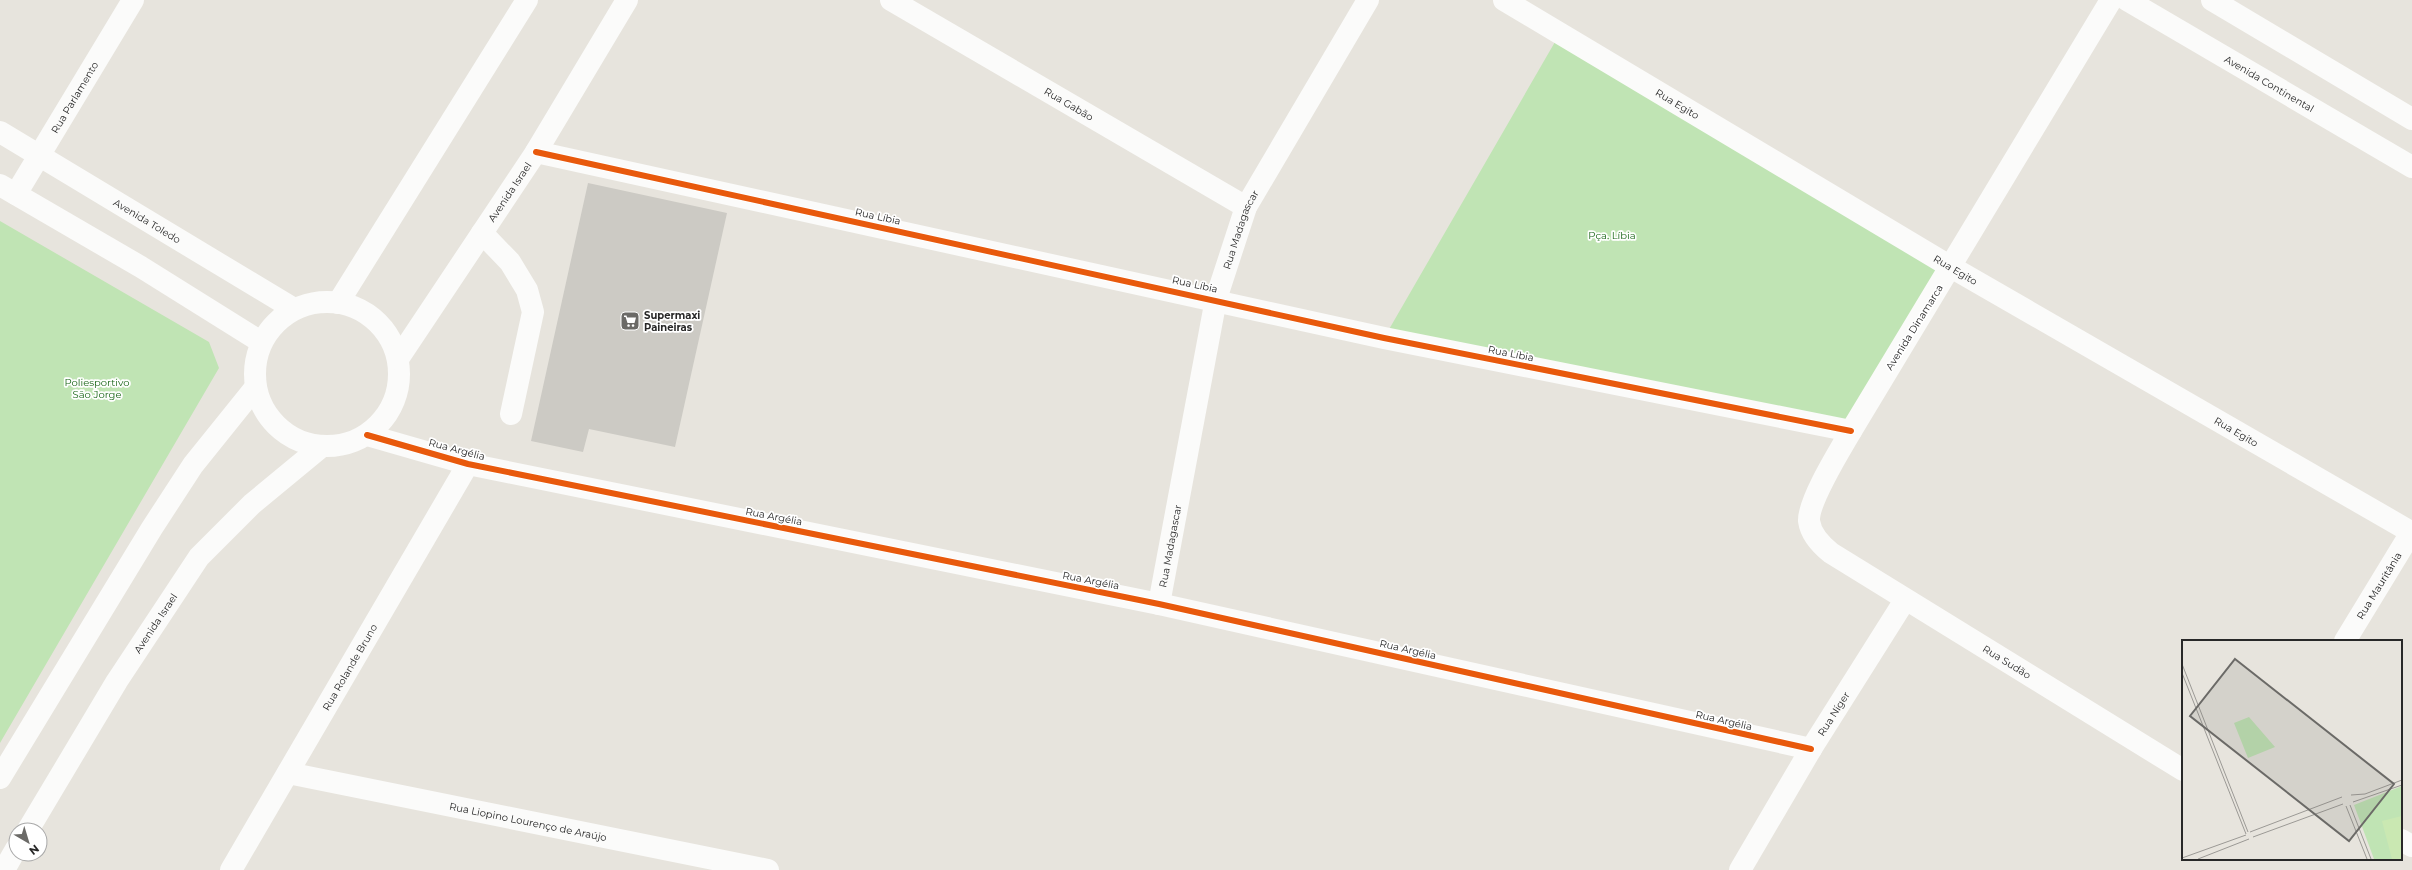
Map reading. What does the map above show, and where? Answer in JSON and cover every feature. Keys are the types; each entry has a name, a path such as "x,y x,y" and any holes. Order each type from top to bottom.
{"street":[{"name":"Rua Parlamento","path":"8,189 40,156 133,0"},
{"path":"338,302 527,0"},
{"name":"Avenida Israel","path":"398,359 536,152 627,0"},
{"name":"Rua Gabão","path":"891,0 1246,207"},
{"name":"Rua Madagascar","path":"1159,604 1216,299 1246,207 1368,0"},
{"name":"Rua Egito","path":"1504,0 1951,267 2412,531"},
{"name":"Avenida Dinamarca","path":"1831,554 1815,537 1809,520 1818,491 1851,431 2111,0"},
{"name":"Avenida Continental","path":"2127,0 2412,167"},
{"path":"2212,0 2412,119"},
{"name":"Avenida Toledo","path":"0,132 294,309"},
{"name":"Rua Líbia","path":"536,152 1216,299 1384,338 1851,431"},
{"path":"8,189 141,267 262,342"},
{"path":"482,233 510,262 527,290 533,312 511,414"},
{"path":"317,302 338,302 359,309 377,322 390,338 398,359 399,380 394,400 384,418 367,435 344,445 321,447 298,441 278,428 263,410 255,388 255,365 262,342 275,323 294,309 317,302"},
{"path":"0,778 70,660 185,477 255,388"},
{"name":"Rua Argélia","path":"367,435 468,464 1159,604 1811,750"},
{"name":"Avenida Israel","path":"33,822 117,681 199,557 252,504 321,447"},
{"name":"Rua Rolande Bruno","path":"231,870 468,464"},
{"name":"Rua Mauritânia","path":"2346,640 2412,531"},
{"name":"Rua Sudão","path":"1831,554 2182,769"},
{"name":"Rua Níger","path":"1740,870 1811,750 1905,600"},
{"name":"Rua Liopino Lourenço de Araújo","path":"288,773 768,870"},
{"path":"2402,841 2412,846"}],"green space":[{"name":"Pça. Líbia","path":"1559,35 1951,267 1851,431 1384,338"},
{"name":"Poliesportivo São Jorge","path":"0,221 209,342 219,368 0,743"}],"building":[{"name":"Supermaxi Paineiras","path":"588,183 727,213 675,447 589,429 583,452 531,441"}],"cycle path":[{"path":"536,152 1384,338 1851,431"},
{"path":"367,435 468,464 1159,604 1811,749"}],"place":[{"name":"Supermaxi Paineiras","path":"630,321"}]}
